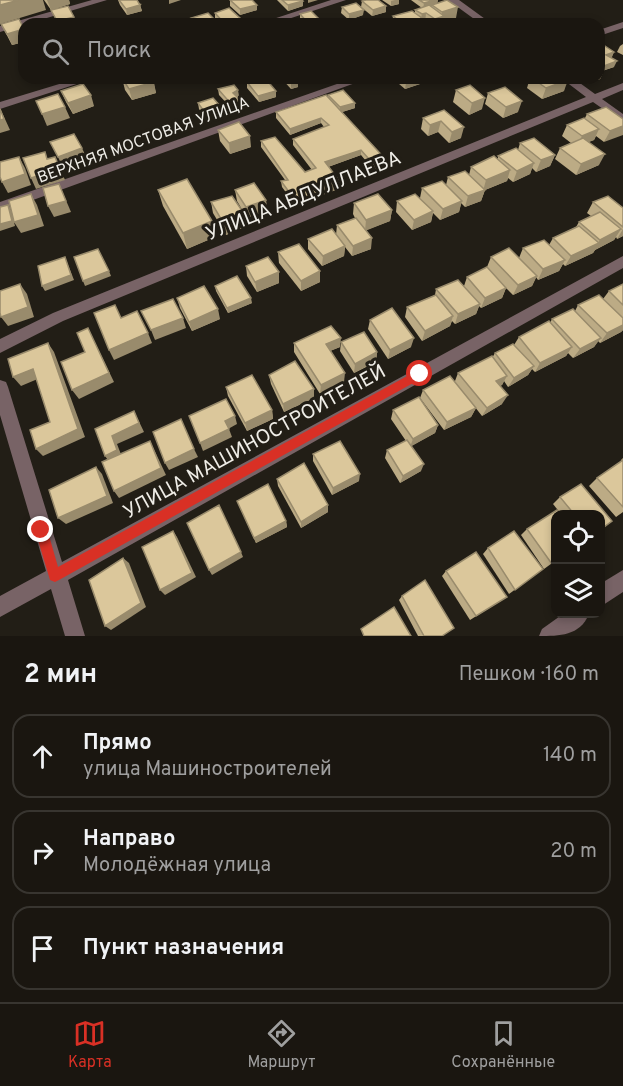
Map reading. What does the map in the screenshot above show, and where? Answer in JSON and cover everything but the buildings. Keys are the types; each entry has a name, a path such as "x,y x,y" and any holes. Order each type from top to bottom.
{"street":[{"path":"39,18 102,0"},
{"path":"282,18 340,0"},
{"path":"456,1 479,18"},
{"path":"0,29 18,24"},
{"path":"605,31 623,25"},
{"path":"0,106 71,84"},
{"name":"ВЕРХНЯЯ МОСТОВАЯ УЛИЦА","path":"0,207 347,84"},
{"path":"575,84 623,119"},
{"name":"УЛИЦА АБДУЛЛАЕВА","path":"0,346 57,317 623,86"},
{"name":"УЛИЦА МАШИНОСТРОИТЕЛЕЙ","path":"0,607 623,261"},
{"path":"0,390 75,636"},
{"path":"605,593 623,580"},
{"path":"549,636 574,618"}],"route":[{"path":"41,530 55,576 420,374"}]}
